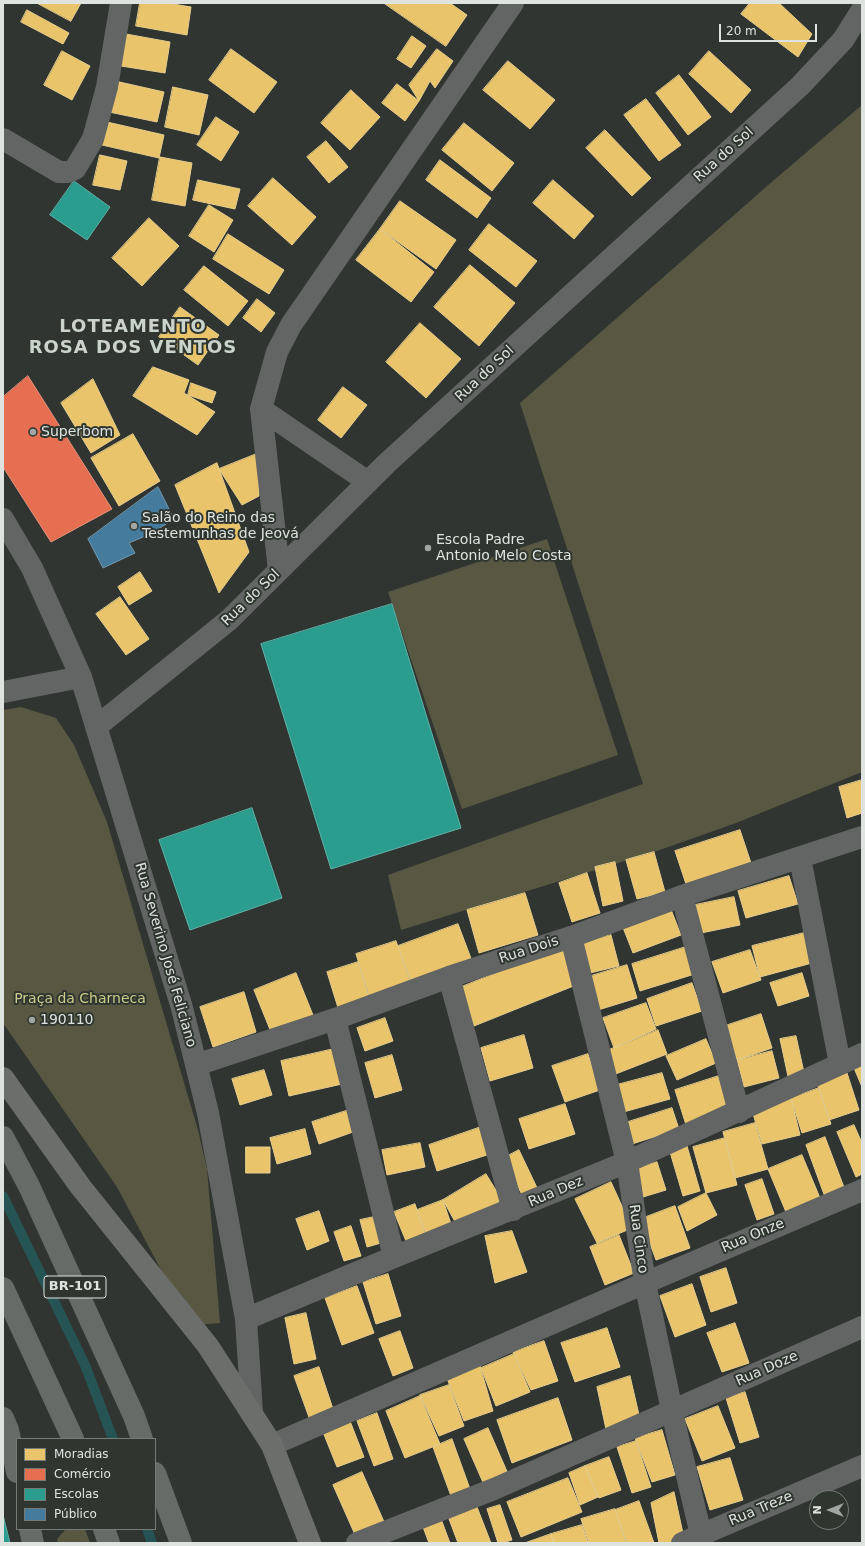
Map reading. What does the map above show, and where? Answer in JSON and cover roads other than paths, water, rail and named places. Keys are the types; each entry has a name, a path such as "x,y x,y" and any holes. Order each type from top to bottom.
{"highway":[{"name":"BR-101","path":"3,1137 36,1200 134,1416 142,1438"},
{"path":"3,1288 72,1438"},
{"path":"5,1425 16,1468"},
{"path":"156,1476 181,1543"},
{"path":"30,1530 33,1543"},
{"path":"104,1530 109,1543"}],"main road":[{"path":"3,1078 80,1186 208,1346 272,1445 310,1543"}],"street":[{"path":"3,139 59,172 69,172 75,169 92,139 107,87 121,3"},
{"path":"279,570 261,409 276,352 291,325 513,3"},
{"name":"Rua do Sol","path":"96,727 229,620 387,464 800,86 843,40 862,10"},
{"path":"261,409 368,482"},
{"name":"Rua Severino José Feliciano","path":"3,519 32,568 81,677 182,1008 208,1113 246,1319 252,1413"},
{"path":"3,692 81,677"},
{"name":"Rua Dois","path":"196,1065 335,1019 449,977 571,936 682,896 862,838"},
{"path":"800,858 840,1064"},
{"path":"682,896 739,1112"},
{"name":"Rua Cinco","path":"571,936 627,1162 644,1283 673,1411 696,1540"},
{"path":"449,977 513,1210"},
{"path":"335,1019 394,1257"},
{"name":"Rua Dez","path":"246,1319 627,1162 739,1112 862,1054"},
{"name":"Rua Onze","path":"272,1445 862,1190"},
{"name":"Rua Doze","path":"357,1543 494,1489 862,1326"},
{"name":"Rua Treze","path":"696,1540 862,1466"}],"waterway":[{"path":"3,1196 85,1365 113,1438"},
{"path":"147,1530 152,1543"}],"place":[{"name":"Superbom","path":"33,432"},
{"name":"Salão do Reino das Testemunhas de Jeová","path":"134,526"},
{"name":"Escola Padre Antonio Melo Costa","path":"428,548"},
{"name":"190110","path":"32,1020"}],"district":[{"name":"LOTEAMENTO ROSA DOS VENTOS","path":"133,337"}],"park label":[{"name":"Praça da Charneca","path":"80,999"}]}
